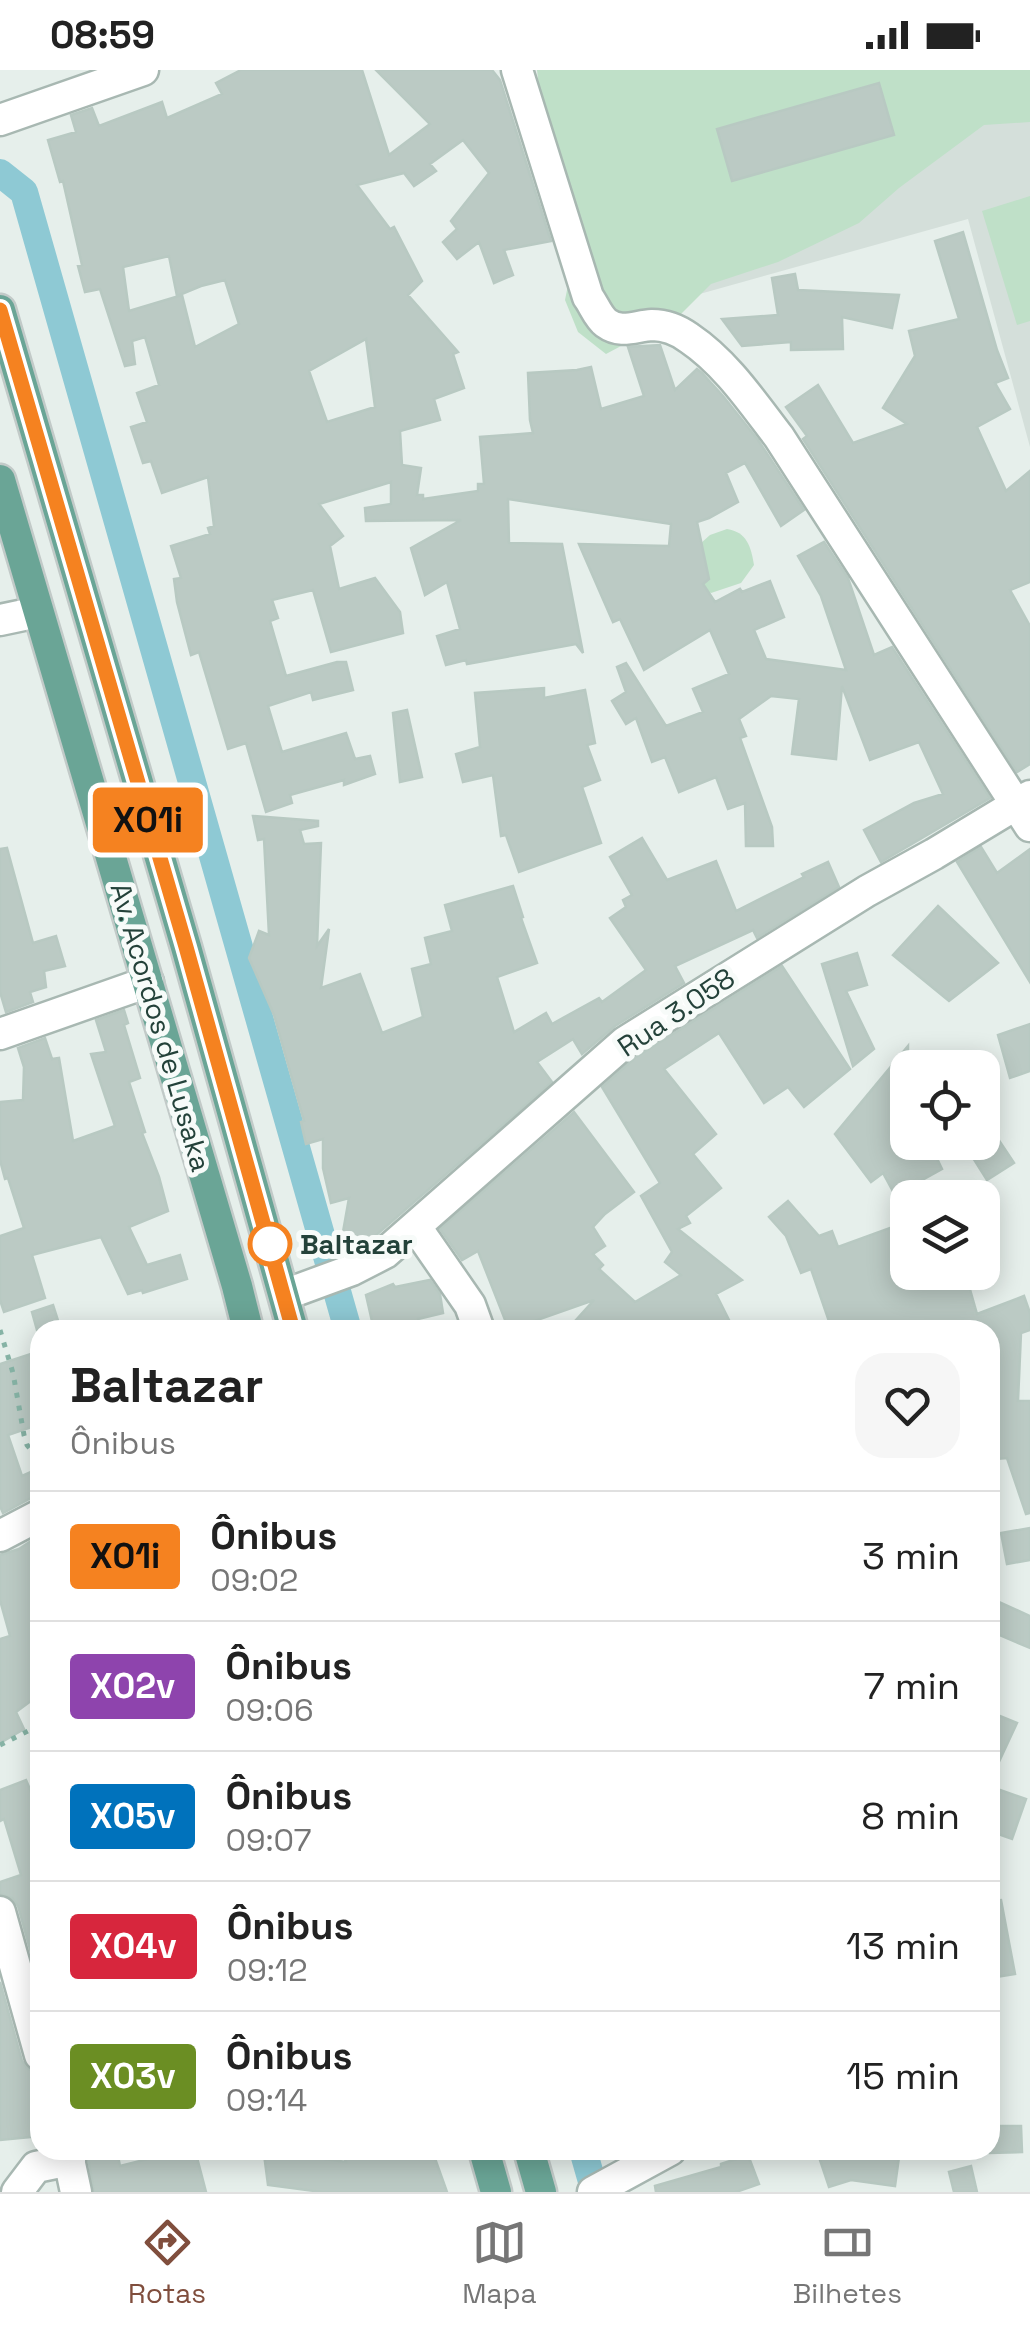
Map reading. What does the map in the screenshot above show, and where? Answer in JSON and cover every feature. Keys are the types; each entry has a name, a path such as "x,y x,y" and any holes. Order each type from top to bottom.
{"main road":[{"name":"Av. Acordos de Lusaka","path":"0,310 290,1320"},
{"name":"Av. Acordos de Lusaka","path":"0,480 246,1320"},
{"path":"487,2160 496,2192"},
{"path":"531,2160 541,2192"}],"street":[{"path":"0,120 142,70"},
{"path":"517,70 588,297 601,318 622,330 656,325 671,328 700,347 739,384 779,437 1026,809"},
{"path":"0,620 38,612"},
{"name":"Rua 3.058","path":"284,1294 352,1270 385,1253 625,1042 866,891 1026,809"},
{"path":"0,1034 148,982"},
{"path":"416,1227 470,1306 475,1320"},
{"path":"0,1536 30,1521"},
{"path":"0,1912 30,2019"},
{"path":"17,2192 36,2167 55,2160"},
{"path":"69,2160 76,2192"},
{"path":"593,2192 652,2160"}],"path":[{"path":"0,1330 14,1373 24,1436 30,1448"},
{"path":"0,1745 30,1730"}],"shaded area":[{"path":"1030,70 1030,447 968,219 621,316"}],"green space":[{"path":"537,70 1030,70 1030,122 984,125 859,223 778,262 711,284 681,314 606,354 578,332 565,300 578,236 543,121"},
{"path":"1030,196 1030,321 1017,325 982,211"},
{"path":"727,529 747,541 754,565 741,583 711,593 703,588 700,544 710,535"}],"building":[{"path":"241,70 362,70 389,155 430,124 376,70 492,70 500,80 551,241 504,250 513,275 494,283 479,242 457,259 443,242 457,229 451,221 489,173 463,140 430,164 436,171 414,186 404,173 357,185 390,229 394,227 422,281 408,295 458,352 453,354 464,388 434,399 440,420 400,431 402,465 421,468 417,495 423,495 423,499 478,491 478,484 484,484 480,437 533,433 528,373 591,367 601,409 644,396 628,347 660,345 675,390 697,369 702,373 758,440 804,510 781,526 745,463 726,473 738,502 697,522 709,579 703,584 715,602 740,589 742,592 770,581 784,617 754,630 766,659 846,670 821,596 798,556 824,542 848,578 874,655 892,647 990,798 881,862 864,830 914,803 943,794 919,742 870,760 842,686 836,759 792,754 799,699 771,696 739,719 746,736 740,738 772,827 773,846 746,846 745,803 728,809 716,777 679,792 665,757 652,762 636,718 626,724 612,701 626,692 617,667 626,663 666,726 703,712 693,689 729,674 710,630 644,670 620,619 613,622 579,544 669,546 671,524 508,499 509,543 562,544 583,653 576,644 446,665 437,636 460,629 447,582 425,595 411,548 461,520 366,521 365,508 391,504 391,482 319,504 343,536 330,546 339,589 375,578 400,612 403,633 331,652 313,590 272,600 278,618 270,621 286,676 346,662 353,690 313,700 311,692 268,706 282,752 346,733 355,759 370,756 375,774 344,785 344,780 290,795 292,803 266,812 246,743 228,749 199,652 191,655 177,602 174,579 181,578 171,546 210,534 208,528 214,526 208,477 162,493 151,461 143,463 131,427 147,422 137,393 159,385 145,337 132,341 135,364 125,366 100,289 85,292 63,181 60,182 48,140 76,132 71,115 92,108 99,126 162,102 167,118 222,94 216,83","holes":["169,256 177,296 225,280 239,324 195,347 182,295 129,311 123,267","366,339 375,407 327,422 309,371"]},
{"path":"879,83 894,135 732,181 717,129"},
{"path":"963,232 1008,378 995,383 1010,409 977,427 1006,491 1030,471 1030,582 1010,590 1030,626 1030,764 1017,772 786,407 818,385 853,443 907,424 883,408 915,356 909,331 959,319 935,241"},
{"path":"795,274 798,290 899,295 892,328 842,317 843,349 791,350 791,342 742,346 722,319 778,315 772,278"},
{"path":"544,688 544,698 585,690 595,743 587,745 600,780 582,787 601,843 519,872 506,835 501,836 493,775 463,782 456,754 480,747 475,693"},
{"path":"407,710 422,777 400,782 393,713"},
{"path":"253,816 318,821 318,826 300,830 304,844 321,843 317,946 329,929 321,988 360,974 382,1033 423,1017 412,969 431,964 425,938 452,931 445,905 513,886 537,963 497,977 514,1032 546,1013 552,1024 599,998 602,1002 646,970 610,918 626,907 623,900 632,895 610,857 642,838 667,880 716,861 736,911 828,862 839,887 757,938 753,930 675,966 684,983 615,1026 582,1054 573,1039 537,1062 552,1082 374,1237 351,1250 340,1249 349,1198 331,1203 323,1168 323,1139 306,1144 301,1122 304,1121 274,1015 249,958 259,931 269,935 264,839 258,840"},
{"path":"981,847 997,873 1030,849 1030,982 957,862"},
{"path":"7,848 33,943 56,936 65,966 44,971 46,987 30,992 33,1002 6,1012 0,992 0,849"},
{"path":"938,906 998,963 949,1001 893,955"},
{"path":"857,953 867,985 846,991 874,1049 853,1066 822,964"},
{"path":"782,966 850,1069 804,1107 788,1087 764,1103 719,1033 664,1069 716,1134 693,1154 721,1188 686,1216 690,1223 678,1229 742,1280 716,1294 729,1320 576,1320 594,1300 537,1320 505,1320 478,1251 462,1260 440,1229 574,1112 634,1192 593,1227 605,1246 593,1254 603,1265 599,1269 635,1302 681,1275 665,1262 672,1252 641,1196 660,1183 602,1087 636,1057"},
{"path":"124,1010 128,1023 124,1025 140,1078 129,1082 168,1211 129,1227 147,1265 180,1255 187,1279 128,1294 101,1237 32,1255 45,1298 4,1312 0,1300 0,1236 24,1228 0,1160 0,1102 23,1100 24,1067 18,1048 45,1038 52,1059 59,1058 73,1141 115,1126 91,1054 106,1052 96,1020"},
{"path":"1030,1024 1030,1071 1010,1078 998,1035"},
{"path":"890,1068 890,1160 938,1160 942,1169 922,1180 890,1180 890,1186 883,1173 871,1182 835,1134"},
{"path":"1000,1142 1014,1163 987,1180 974,1160 1000,1160"},
{"path":"788,1201 819,1236 832,1231 838,1247 890,1228 890,1290 970,1290 977,1314 1024,1296 1030,1330 1021,1333 1018,1401 1030,1401 1030,1513 1026,1514 1007,1458 1000,1459 1000,1320 829,1320 811,1269 801,1273 786,1236 769,1217"},
{"path":"430,1280 440,1294 443,1313 418,1320 372,1320 366,1295 393,1284 395,1287"},
{"path":"53,1305 58,1320 34,1320 32,1312"},
{"path":"30,1354 30,1427 8,1435 22,1476 30,1472 30,1499 3,1513 0,1506 0,1364"},
{"path":"1030,1528 1030,1560 1007,1564 1001,1533"},
{"path":"30,1542 30,1702 16,1712 24,1729 0,1743 0,1639 10,1636 0,1600 0,1555"},
{"path":"1000,1602 1030,1616 1030,1648 1000,1635"},
{"path":"1000,1716 1017,1723 1000,1760"},
{"path":"26,1780 30,1789 30,1949 18,1906 12,1898 0,1894 0,1882 21,1875 4,1819 0,1821 0,1790"},
{"path":"1000,1790 1026,1799 1012,1839 1000,1835"},
{"path":"1000,1900 1015,1974 1000,1976"},
{"path":"0,1982 22,2061 30,2070 30,2137 0,2140"},
{"path":"1000,2126 1021,2126 1022,2152 1000,2153"},
{"path":"88,2160 119,2160 120,2166 144,2160 198,2160 206,2192 94,2192"},
{"path":"265,2160 436,2160 447,2192 322,2192 268,2185"},
{"path":"750,2160 759,2184 736,2192 656,2192 655,2186 721,2164"},
{"path":"820,2160 899,2160 895,2186 851,2180 829,2187"},
{"path":"971,2166 977,2192 954,2192 949,2172"}],"waterway":[{"path":"0,173 24,192 345,1320"},
{"path":"586,2160 595,2192"}],"bus line":[{"name":"X01i","path":"0,310 290,1320"}],"place":[{"name":"Baltazar","path":"270,1244"}]}
